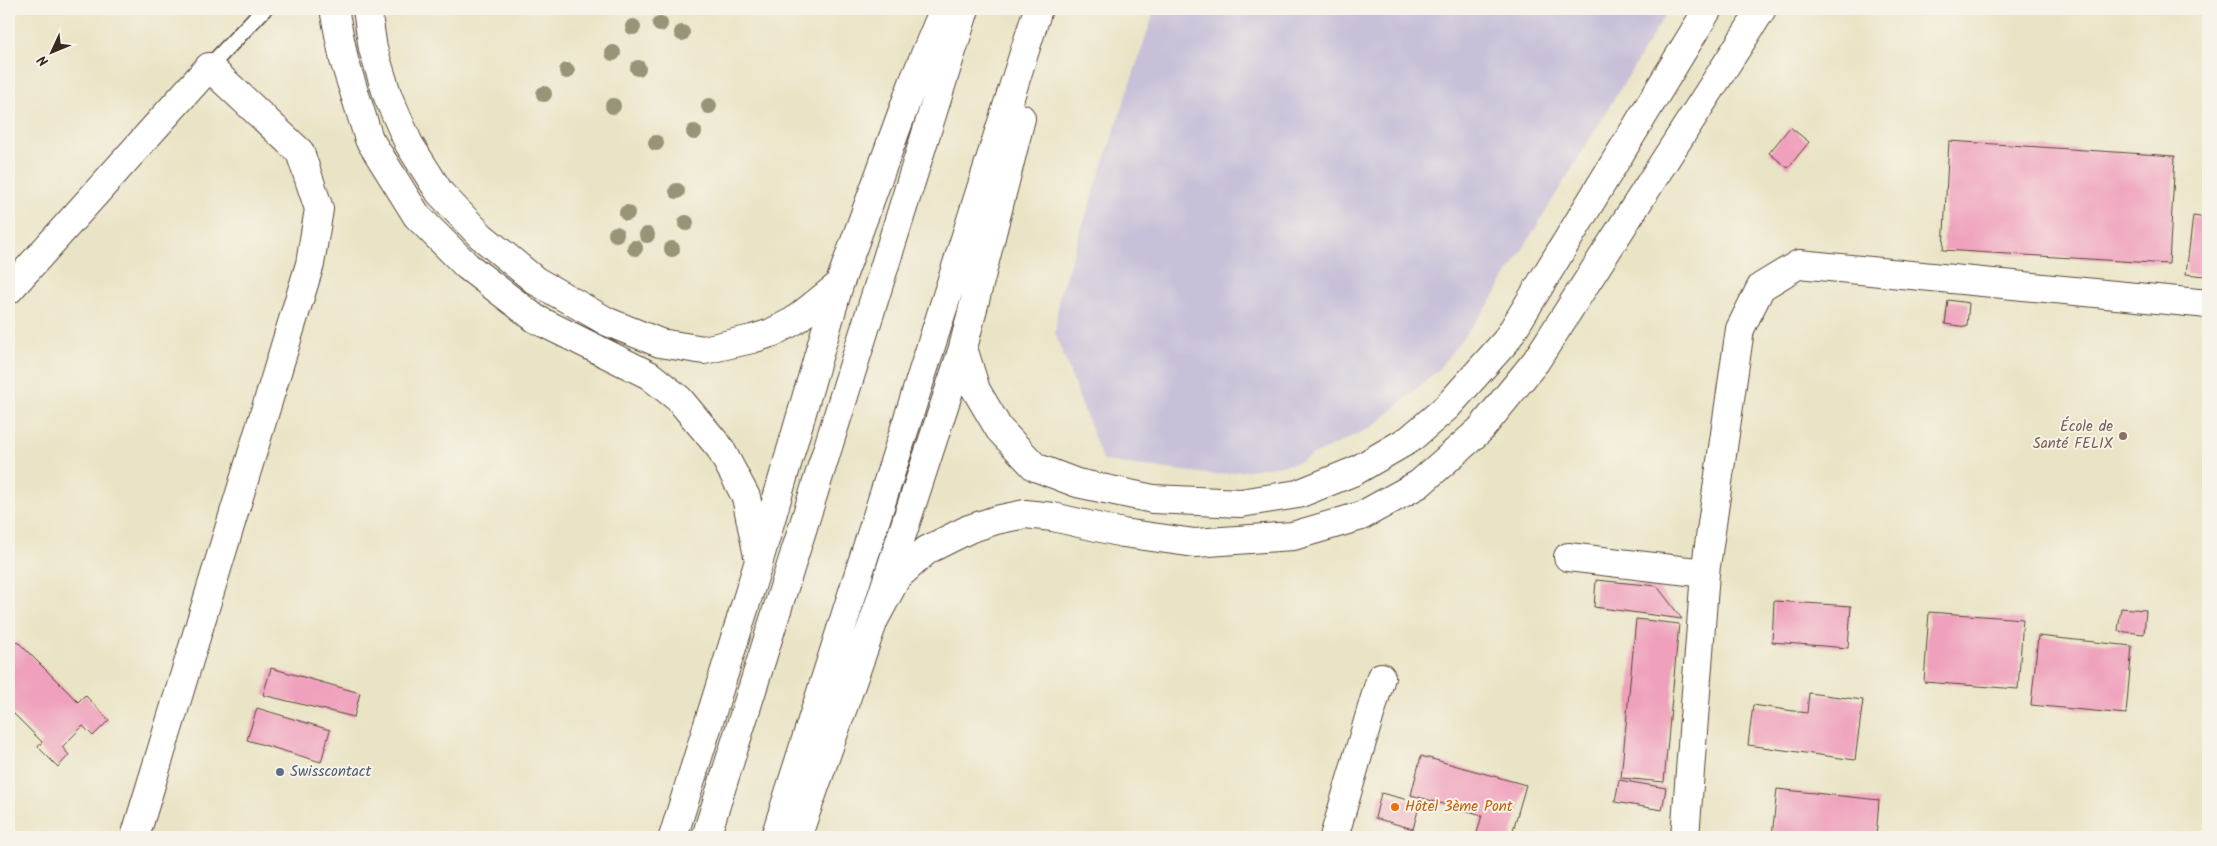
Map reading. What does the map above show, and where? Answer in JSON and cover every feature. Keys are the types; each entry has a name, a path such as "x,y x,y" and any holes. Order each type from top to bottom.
{"main road":[{"path":"334,9 344,60 368,139 417,216 467,266 536,319 648,375 679,399 720,448 746,497 759,561"},
{"path":"367,9 373,49 388,97 408,144 440,193 481,236 544,285 608,322 660,343 704,350 771,333 794,321 839,285"},
{"path":"673,837 759,561 839,285 913,83 944,9"},
{"path":"706,837 965,9"},
{"path":"775,837 1038,9"},
{"path":"797,837 874,620 963,348 1049,9"},
{"path":"963,348 976,390 999,429 1035,467 1077,483 1153,499 1241,503 1298,494 1355,471 1410,439 1447,407 1506,341 1708,9"},
{"path":"874,620 897,577 927,550 969,529 996,520 1025,514 1053,517 1123,533 1195,543 1293,536 1361,516 1419,484 1480,430 1536,361 1762,9"},
{"path":"9,290 210,67 300,152 319,208 310,264 135,837"},
{"path":"1684,837 1705,572 1740,329 1761,287 1800,264 2208,304"},
{"path":"1568,558 1705,572"},
{"path":"1334,837 1381,677"}],"lane":[{"path":"210,67 264,9"}],"shaded area":[{"path":"1155,9 1669,9 1490,303 1437,371 1374,426 1297,463 1215,475 1103,461 1055,333 1059,296"}],"building":[{"path":"1790,127 1809,142 1788,168 1769,153"},
{"path":"1949,141 2175,156 2169,264 1943,250"},
{"path":"2193,216 2208,218 2206,276 2186,274"},
{"path":"1948,300 1969,303 1967,327 1945,324"},
{"path":"1596,580 1657,586 1682,619 1594,607"},
{"path":"1774,601 1851,606 1848,648 1772,642"},
{"path":"2121,608 2146,610 2144,634 2118,631"},
{"path":"1929,612 2023,619 2018,689 1924,682"},
{"path":"1636,619 1679,624 1664,782 1621,778"},
{"path":"2038,636 2132,646 2126,714 2031,705"},
{"path":"17,641 78,702 85,695 109,720 93,736 83,726 62,747 69,755 58,767 38,747 42,742 9,709 9,650"},
{"path":"271,668 360,693 354,717 263,695"},
{"path":"1809,693 1863,700 1855,760 1748,745 1753,705 1807,713"},
{"path":"257,708 330,730 321,762 247,740"},
{"path":"1421,756 1526,785 1511,837 1476,837 1482,815 1411,795"},
{"path":"1619,780 1666,788 1662,810 1615,802"},
{"path":"1777,789 1879,800 1876,837 1772,837"},
{"path":"1381,793 1420,803 1413,829 1375,818"}],"place":[{"name":"École de Santé FELIX","path":"2123,436"},
{"name":"Swisscontact","path":"280,772"},
{"name":"Hôtel 3ème Pont","path":"1395,807"}]}
